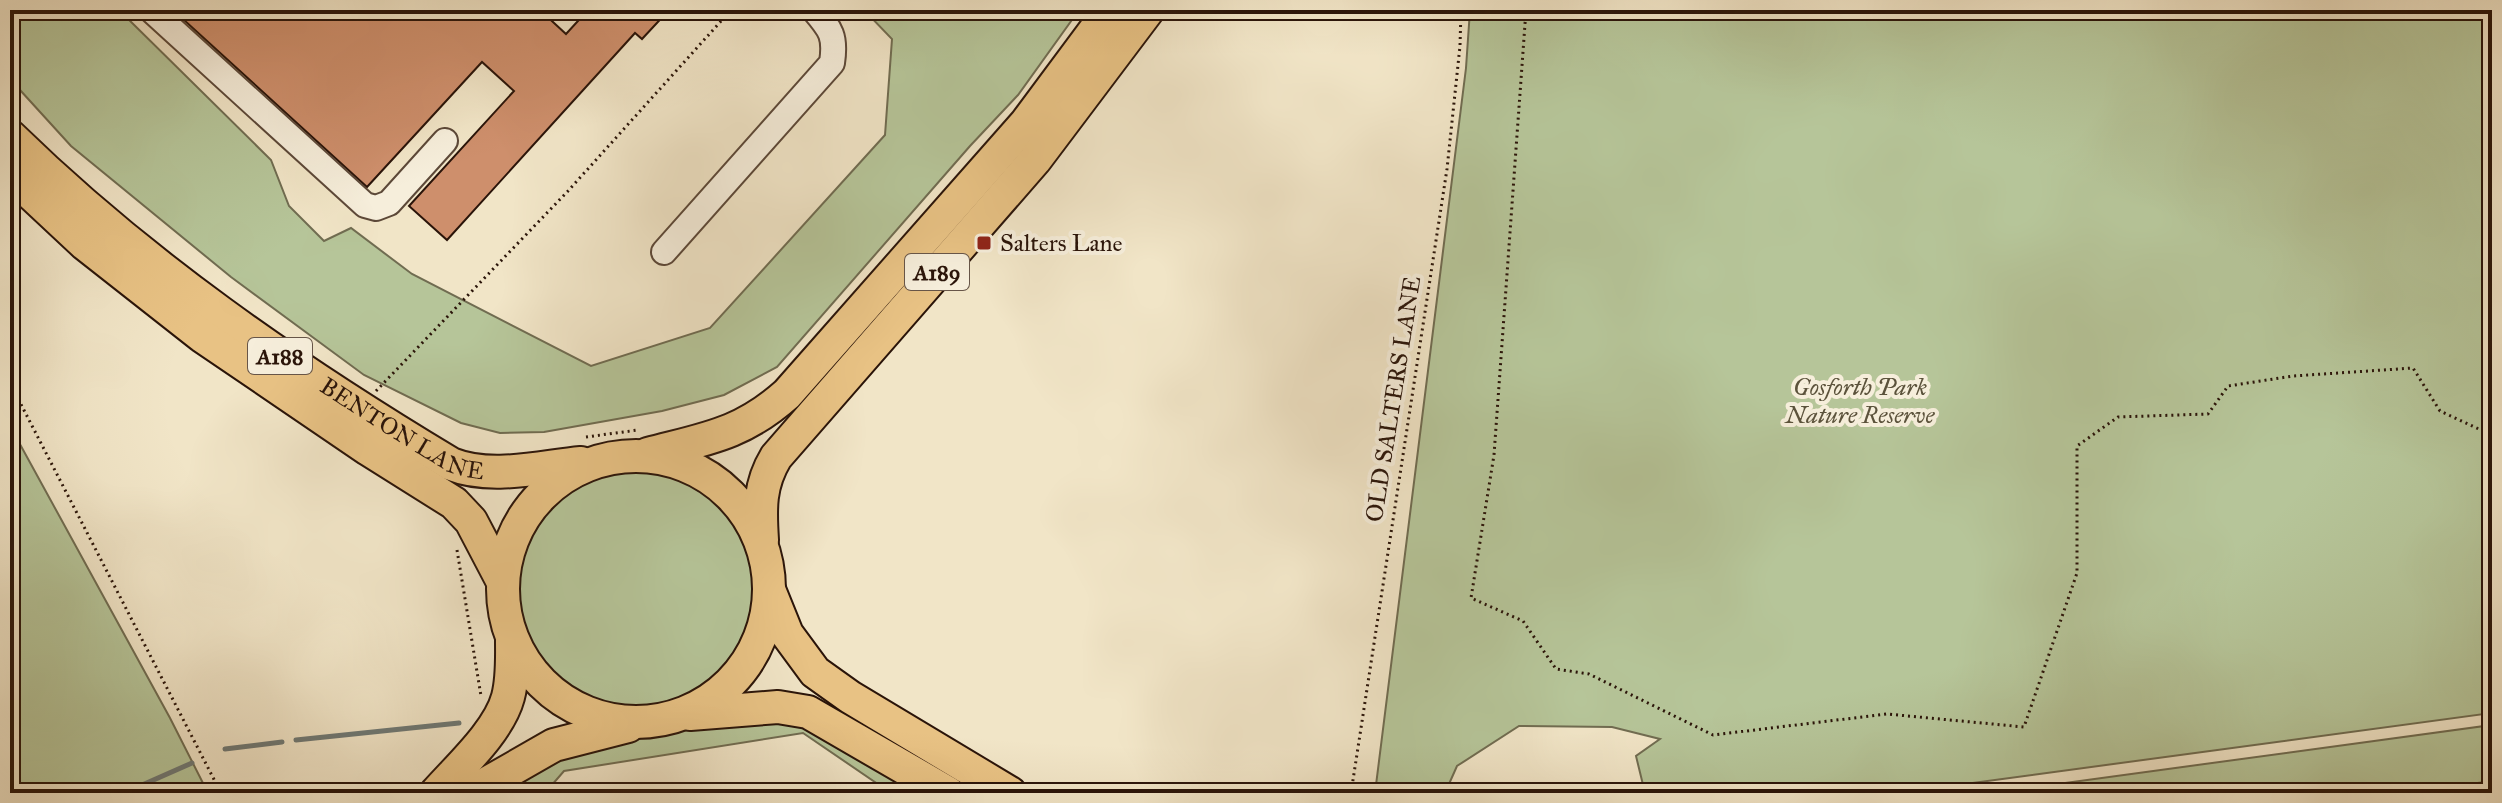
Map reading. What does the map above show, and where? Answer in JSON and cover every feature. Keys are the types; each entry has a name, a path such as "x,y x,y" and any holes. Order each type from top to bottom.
{"main road":[{"name":"A189","path":"948,793 808,712 778,707 680,715 647,722 605,719 566,703 534,676 512,640 504,611 503,582 511,542 530,507 589,450 725,433 747,425 766,413 787,394 1026,123 1110,10"},
{"name":"A189","path":"1010,793 850,697 815,672 787,634 770,592 763,545 762,485 776,457 1035,160 1148,10"},
{"name":"BENTON LANE","path":"10,136 211,324 368,449 454,503 471,521 503,582"},
{"name":"BENTON LANE","path":"10,174 85,244 211,324 465,469 502,471 589,450"},
{"name":"A189","path":"643,442 664,458 706,475 740,505 763,545"},
{"name":"A189","path":"680,715 701,705 737,677 761,637 770,592"},
{"path":"436,793 499,717 512,677 512,640"},
{"path":"470,793 554,745 647,722"}],"lane":[{"path":"151,10 365,205 376,208 389,203 445,141"},
{"path":"664,252 832,63 835,42 828,26 814,10"}],"path":[{"path":"359,409 568,191 731,10"},
{"name":"OLD SALTERS LANE","path":"1351,793 1447,169 1461,10"},
{"path":"1526,10 1494,455 1471,598 1523,621 1556,669 1589,674 1713,735 1887,714 2024,727 2077,573 2077,446 2118,417 2208,414 2228,386 2293,376 2413,368 2440,411 2483,431 2492,429"},
{"path":"10,383 221,793"},
{"path":"589,450 643,442"},
{"path":"457,545 481,703"}],"green space":[{"path":"10,10 119,10 271,160 289,206 324,241 351,228 412,274 591,366 710,328 885,135 892,39 864,10 1079,10 1018,95 777,367 724,395 662,411 544,432 500,433 461,423 364,375 231,277 71,146 10,79"},
{"name":"Gosforth Park Nature Reserve","path":"1470,10 2492,10 2492,713 1898,793 1645,793 1636,756 1660,739 1612,727 1519,726 1457,766 1445,793 1375,793 1466,68"},
{"path":"10,426 170,718 208,793 10,793"},
{"path":"636,468 660,470 682,477 722,503 748,543 755,565 755,613 748,635 722,675 682,701 660,708 636,710 612,708 590,701 550,675 524,635 517,613 515,589 517,565 524,543 550,503 590,477 612,470"},
{"path":"784,714 925,793 891,793 803,733 564,771 545,793 493,793 585,744"},
{"path":"2492,725 2492,781 2405,793 1991,793"}],"building":[{"path":"173,10 540,10 566,34 588,10 669,10 642,39 635,33 447,240 409,206 514,91 482,62 367,187"}],"waterway":[{"path":"296,740 459,723"},
{"path":"225,749 282,742"},
{"path":"124,793 192,763"}],"place":[{"name":"Salters Lane","path":"984,243"}]}
